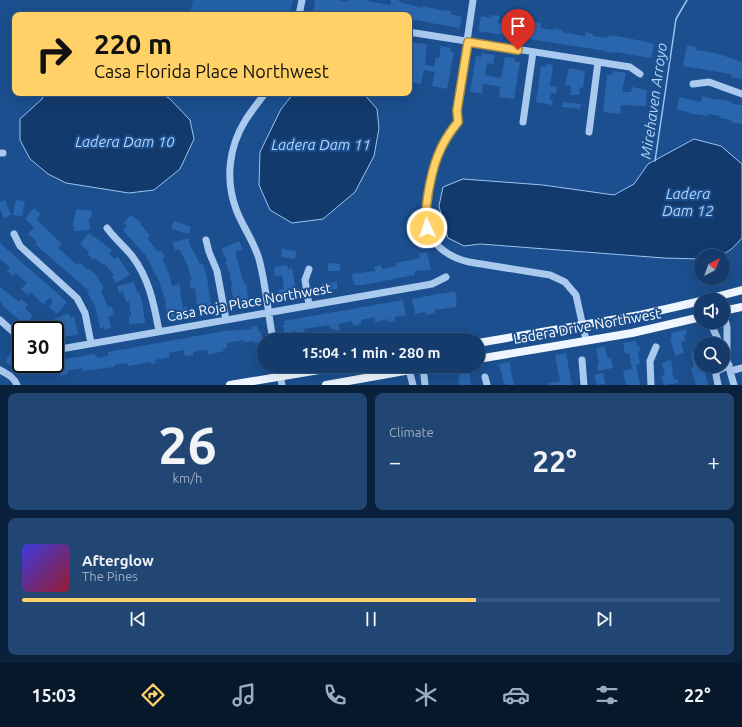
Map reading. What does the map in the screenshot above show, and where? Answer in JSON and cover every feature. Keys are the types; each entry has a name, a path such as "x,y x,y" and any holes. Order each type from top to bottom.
{"main road":[{"path":"730,294 742,290"},
{"name":"Ladera Drive Northwest","path":"485,342 640,315 694,303"},
{"path":"730,310 742,307"},
{"name":"Ladera Drive Northwest","path":"485,358 632,333 694,319"},
{"path":"230,385 281,381 314,373"},
{"path":"326,385 384,373"}],"street":[{"path":"300,12 302,0"},
{"path":"473,0 457,110 458,122 451,130 434,163 426,210 427,228 435,244 456,259 550,275 565,282 576,295 586,340"},
{"path":"412,33 630,67 640,74"},
{"path":"523,122 533,52"},
{"path":"589,132 598,62"},
{"path":"693,84 710,82 742,94"},
{"path":"263,96 240,130 230,164 229,175 232,198 258,258 272,333"},
{"path":"107,228 114,238 132,256 140,269 152,297 159,331"},
{"path":"14,234 20,246 77,298 85,313 91,343"},
{"path":"206,240 217,271 226,320"},
{"path":"309,269 305,280 309,305"},
{"name":"Casa Roja Place Northwest","path":"64,348 432,284 446,277"},
{"path":"0,320 12,331"},
{"path":"651,385 650,361 656,347"},
{"path":"582,360 584,385"},
{"path":"730,365 742,368"},
{"path":"730,369 734,385"},
{"path":"0,370 16,381 17,385"},
{"path":"409,373 413,385"},
{"path":"424,373 425,385"},
{"path":"716,373 718,385"},
{"path":"485,377 487,385"}],"shaded area":[{"path":"193,0 293,0 291,12 191,12"}],"water":[{"name":"Ladera Dam 10","path":"44,96 165,96 169,98 190,120 194,139 180,169 154,190 129,193 66,183 48,174 30,159 20,140 20,119"},
{"name":"Ladera Dam 11","path":"292,96 366,96 377,109 379,128 374,156 355,192 323,219 292,223 270,210 259,185 260,152 281,109"},
{"name":"Ladera Dam 12","path":"694,139 721,146 742,164 742,238 730,250 694,249 694,259 664,258 480,244 464,246 448,238 439,206 443,187 463,179 543,185 614,195 634,184 648,164"}],"building":[{"path":"315,0 338,0 347,2 348,0 367,0 390,5 391,0 396,0 423,8 423,6 444,11 451,11 451,14 462,17 459,28 412,20 412,12 313,12"},
{"path":"491,15 500,16 498,23 532,28 533,22 541,23 541,28 554,30 554,28 562,30 562,32 585,36 586,32 594,34 593,36 608,38 609,35 643,41 654,44 651,58 478,31 481,16 491,18"},
{"path":"412,42 427,44 425,65 434,67 436,57 439,58 441,46 451,48 450,51 454,52 447,89 432,86 435,72 424,70 421,84 412,82"},
{"path":"687,45 696,47 695,50 716,53 742,62 742,79 731,77 731,74 683,66"},
{"path":"482,53 495,55 493,64 487,63 485,75 501,78 505,57 515,58 514,61 520,62 514,99 499,97 500,87 497,86 483,84 482,94 470,92 476,56 481,57"},
{"path":"546,64 553,65 550,86 557,87 556,93 551,93 550,100 553,100 552,105 536,102 541,66 546,67"},
{"path":"569,68 585,71 583,88 580,87 579,95 570,95 571,86 565,85"},
{"path":"613,71 626,73 622,92 631,92 632,87 647,90 646,106 621,105 620,114 603,112 607,75 612,75"},
{"path":"703,95 706,98 726,100 732,102 732,104 742,105 742,124 720,118 721,116 708,114 708,116 677,110 679,97 701,102"},
{"path":"563,102 581,104 580,109 562,107"},
{"path":"5,200 11,215 4,218 0,209 0,202"},
{"path":"16,200 25,201 22,216 13,215"},
{"path":"34,208 41,214 36,219 62,244 58,248 77,265 80,263 96,275 104,288 101,290 108,307 112,307 114,315 108,316 111,328 105,330 104,327 100,328 95,306 87,292 89,291 35,244 37,242 28,234 34,227 25,219"},
{"path":"76,209 92,211 91,218 89,218 90,230 74,231 73,223"},
{"path":"131,215 142,223 140,224 150,235 147,238 158,252 161,250 165,257 162,258 169,274 172,286 179,284 183,308 187,307 188,315 168,318 166,303 157,275 156,276 146,256 123,230 127,226 123,223"},
{"path":"174,221 191,227 189,234 171,229"},
{"path":"89,233 112,250 109,254 115,259 118,257 130,275 116,283 112,276 114,275 105,264 103,265 95,258 93,259 87,254 89,252 80,244"},
{"path":"188,238 192,251 193,250 200,264 202,263 206,272 212,310 198,312 195,288 191,289 189,281 192,280 188,269 189,268 179,249 175,250 173,242"},
{"path":"239,241 243,249 235,252 244,284 246,283 249,304 235,306 231,287 233,287 225,262 227,261 221,249"},
{"path":"0,243 67,302 57,314 49,307 53,301 49,298 43,304 30,292 28,295 21,289 27,283 16,273 13,276 7,271 10,267 0,259"},
{"path":"282,249 296,251 295,259 281,257"},
{"path":"427,252 431,270 415,271 415,275 362,285 355,285 353,282 352,274 375,271 374,267 381,265 382,269 397,266 396,263 420,258 419,254"},
{"path":"328,263 340,264 340,271 328,271"},
{"path":"287,265 288,269 292,268 297,296 279,298 278,290 284,289 282,275 275,276 274,267"},
{"path":"134,282 142,301 145,323 129,324 129,317 131,316 129,301 126,302 123,292 119,293 117,286"},
{"path":"337,282 337,289 322,290 321,284"},
{"path":"0,287 19,302 21,299 28,305 25,308 33,316 29,321 20,321 1,304 2,303 0,301"},
{"path":"455,291 457,303 456,307 434,310 435,313 426,315 425,312 415,314 412,299"},
{"path":"403,300 406,315 395,317 395,321 388,322 388,319 375,322 375,317 361,320 361,324 353,326 352,321 338,324 340,331 330,329 330,325 304,329 305,333 296,333 296,331 285,333 283,326 285,325 284,321"},
{"path":"68,313 71,318 74,316 78,334 64,337 64,321 53,320"},
{"path":"257,326 258,331 261,332 257,333 257,342 244,342 244,340 226,343 227,348 223,349 224,351 208,355 207,350 193,352 193,355 185,356 184,350 169,353 170,357 155,360 156,363 151,364 151,362 128,366 127,363 114,365 114,367 82,371 82,368 67,371 68,374 60,376 60,373 64,373 64,359 95,354 98,358 108,356 108,352 224,331 251,329 251,327"},
{"path":"686,329 687,334 684,335 686,340 681,342 684,353 675,356 670,338 672,336 671,333"},
{"path":"636,341 637,346 639,345 640,351 638,351 640,364 636,365 640,385 626,385 623,371 632,369 629,353 625,354 623,343"},
{"path":"605,346 607,358 611,358 613,368 598,371 597,365 599,365 596,348"},
{"path":"11,352 12,353 12,366 5,362"},
{"path":"694,352 694,367 691,353"},
{"path":"566,353 572,385 549,385 549,383 560,381 555,355"},
{"path":"671,360 674,380 677,379 678,383 664,385 661,376 665,375 662,363"},
{"path":"510,362 514,385 506,385 504,383 499,364"},
{"path":"694,367 694,373 705,373 708,385 696,385 691,368"},
{"path":"459,373 470,373 471,385 459,385 458,377 460,377"},
{"path":"603,373 605,384 597,385 594,375"}],"waterway":[{"name":"Mirehaven Arroyo","path":"655,161 676,19 687,0"}],"route":[{"path":"427,228 426,210 431,173 437,155 451,130 458,122 457,110 460,85 468,42 518,50"}]}
